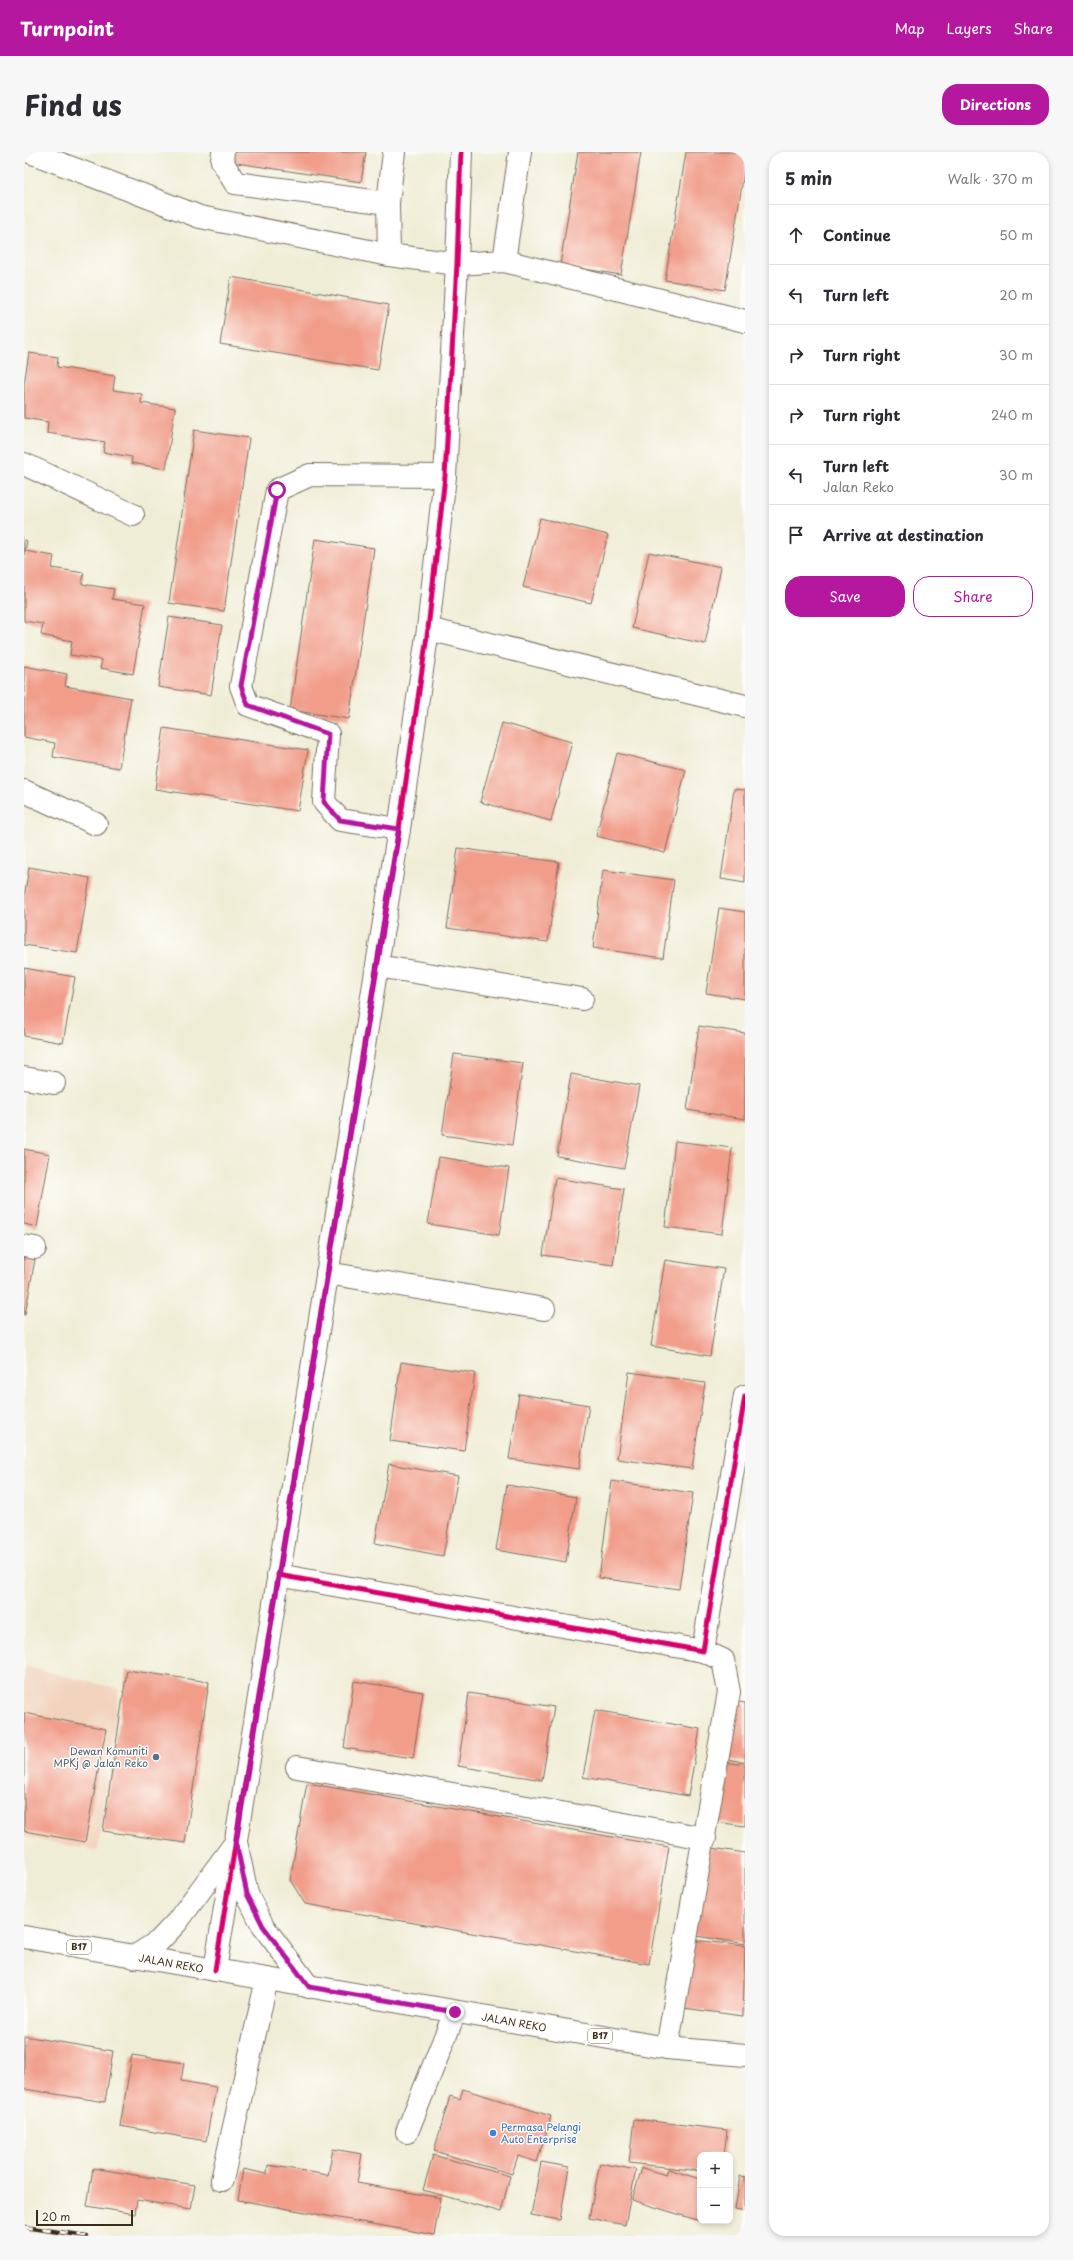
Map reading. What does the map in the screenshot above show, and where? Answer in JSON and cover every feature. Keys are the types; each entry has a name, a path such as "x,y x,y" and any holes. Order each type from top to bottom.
{"street":[{"path":"30,152 200,217 389,255 457,264 504,261 745,321"},
{"path":"223,152 222,161 235,183 388,203"},
{"path":"389,255 388,203 394,152"},
{"path":"215,1970 399,829 428,629 445,476 457,264 461,152"},
{"path":"504,261 520,152"},
{"path":"24,464 134,515"},
{"path":"399,829 340,820 324,802 328,734 248,705 241,686 277,490 310,475 445,476"},
{"path":"428,629 745,706"},
{"path":"24,792 96,824"},
{"path":"377,966 582,999"},
{"path":"24,1078 54,1084"},
{"path":"327,1273 544,1309"},
{"path":"703,1651 745,1396"},
{"path":"278,1576 703,1651 723,1660 729,1692 667,2048"},
{"path":"297,1767 704,1838"},
{"path":"134,1956 159,1941 177,1922 236,1842"},
{"path":"236,1842 247,1894 263,1926 309,1987"},
{"name":"JALAN REKO","path":"24,1937 667,2048 745,2055"},
{"path":"222,2180 267,1979"},
{"path":"407,2132 455,2012"}],"shaded area":[{"path":"24,1666 119,1689 98,1851 24,1837"}],"building":[{"path":"232,152 366,152 361,182 230,162"},
{"path":"578,152 641,152 621,275 560,265"},
{"path":"686,152 745,152 745,166 725,290 665,280"},
{"path":"231,277 389,305 378,370 220,344"},
{"path":"29,353 58,357 57,367 115,376 113,390 142,394 141,403 175,408 166,469 131,463 132,457 103,452 105,442 47,433 48,422 24,418 24,384"},
{"path":"194,430 249,438 224,611 169,603"},
{"path":"540,518 608,535 591,603 523,587"},
{"path":"315,539 374,548 349,719 290,710"},
{"path":"24,540 27,541 25,551 54,556 52,568 84,573 82,584 114,589 112,599 145,604 133,674 100,668 102,660 70,655 72,641 41,635 43,624 24,621"},
{"path":"649,552 721,567 705,644 632,628"},
{"path":"169,617 222,625 211,695 158,687"},
{"path":"24,666 67,674 65,686 131,698 119,768 53,757 55,743 24,737"},
{"path":"502,723 572,742 551,821 480,802"},
{"path":"164,728 308,750 298,811 155,789"},
{"path":"617,753 686,770 665,853 596,836"},
{"path":"734,789 745,790 745,883 721,879"},
{"path":"458,848 559,862 548,942 447,928"},
{"path":"29,867 90,878 77,953 24,945 24,899"},
{"path":"603,870 674,880 663,958 593,948"},
{"path":"719,908 745,912 745,999 706,993"},
{"path":"24,968 75,977 63,1043 24,1036"},
{"path":"699,1026 745,1033 745,1119 687,1110"},
{"path":"454,1054 523,1063 512,1145 442,1135"},
{"path":"571,1074 639,1086 624,1168 557,1156"},
{"path":"675,1141 732,1148 722,1234 665,1227"},
{"path":"24,1149 50,1154 37,1227 24,1224"},
{"path":"439,1157 509,1168 499,1235 428,1224"},
{"path":"555,1178 624,1189 613,1265 543,1255"},
{"path":"24,1257 35,1259 25,1315 24,1315"},
{"path":"665,1260 724,1269 710,1356 651,1346"},
{"path":"401,1362 475,1373 464,1451 390,1441"},
{"path":"629,1372 705,1383 692,1469 617,1459"},
{"path":"519,1394 589,1405 579,1469 509,1459"},
{"path":"389,1464 458,1476 443,1556 375,1543"},
{"path":"612,1481 693,1493 679,1589 599,1578"},
{"path":"507,1485 576,1497 566,1562 496,1550"},
{"name":"Dewan Komuniti MPKj @ Jalan Reko","path":"127,1670 209,1682 185,1843 103,1831"},
{"path":"354,1681 423,1692 413,1758 344,1748"},
{"path":"469,1693 554,1707 542,1780 458,1766"},
{"path":"732,1701 745,1703 745,1762 725,1759"},
{"path":"595,1710 700,1729 688,1796 583,1777"},
{"path":"24,1713 106,1729 85,1842 24,1831"},
{"path":"724,1762 745,1765 745,1826 716,1822"},
{"path":"307,1783 669,1847 649,1964 305,1904 290,1880"},
{"path":"699,1846 745,1853 745,1944 685,1934"},
{"path":"685,1939 745,1946 743,2016 676,2007"},
{"path":"24,2036 113,2051 105,2102 24,2089"},
{"path":"132,2055 184,2063 181,2081 216,2087 206,2141 120,2126"},
{"name":"Permasa Pelangi Auto Enterprise","path":"463,2089 551,2116 537,2162 518,2156 512,2174 434,2151 450,2096 460,2099"},
{"path":"634,2119 727,2130 724,2152 697,2152 697,2171 629,2163"},
{"path":"333,2149 362,2154 357,2183 441,2198 434,2235 238,2200 243,2169 267,2174 268,2165 328,2175"},
{"path":"433,2155 510,2176 501,2212 423,2190"},
{"path":"541,2162 569,2167 560,2220 531,2215"},
{"path":"600,2163 636,2170 625,2225 589,2218"},
{"path":"93,2168 195,2185 191,2209 137,2200 135,2214 87,2206"},
{"path":"642,2168 666,2175 668,2169 697,2178 697,2220 632,2200"},
{"path":"740,2176 745,2177 745,2211 735,2209"}],"railway":[{"path":"24,2227 87,2236"}],"cycle path":[{"path":"215,1970 399,829 428,629 445,476 457,264 461,152"},
{"path":"278,1575 703,1651 745,1396"}],"place":[{"name":"Dewan Komuniti MPKj @ Jalan Reko","path":"156,1757"},
{"name":"Permasa Pelangi Auto Enterprise","path":"493,2133"}],"route":[{"path":"277,490 241,686 248,705 328,734 324,802 340,820 399,829 236,1842 247,1894 263,1926 309,1987 455,2012"}]}
